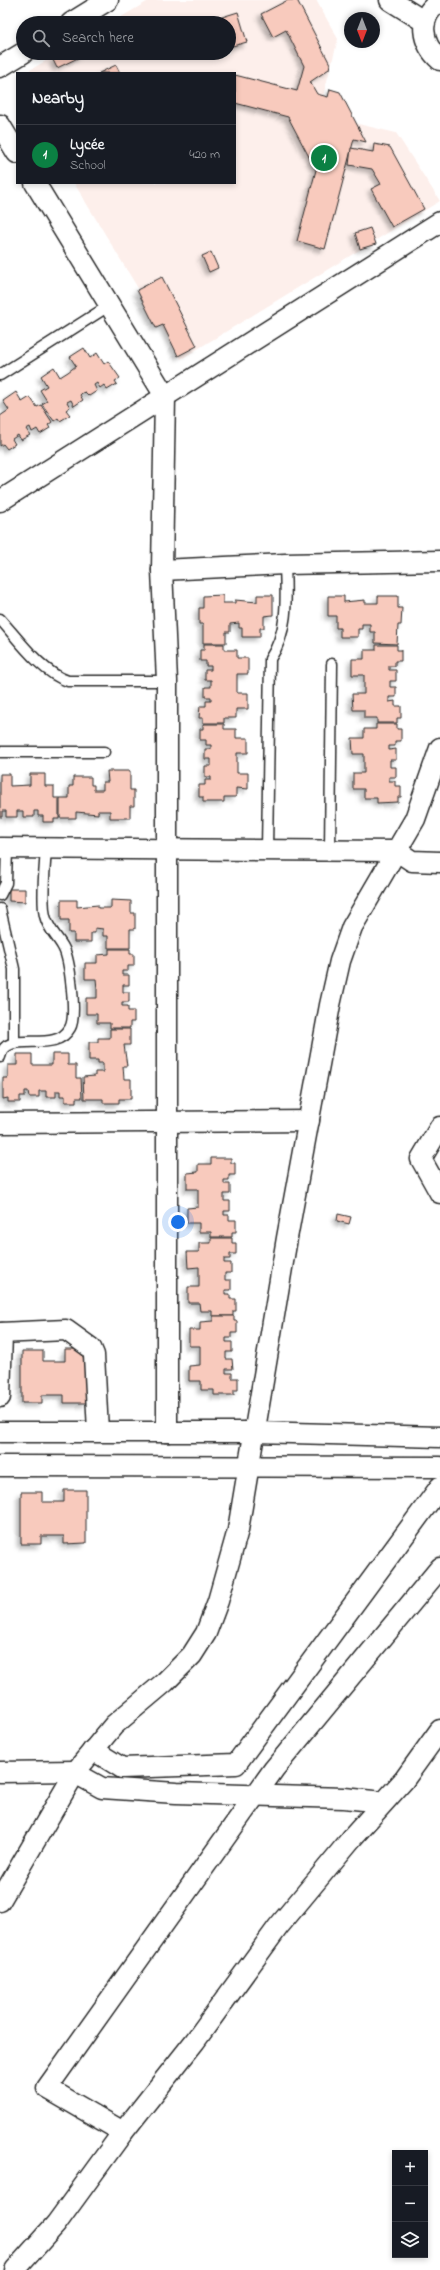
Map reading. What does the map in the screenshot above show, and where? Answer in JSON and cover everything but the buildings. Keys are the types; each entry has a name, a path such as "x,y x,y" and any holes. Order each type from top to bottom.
{"street":[{"path":"82,16 108,0"},
{"path":"390,0 425,22"},
{"path":"440,2 429,12 423,33 426,44 432,53 440,60"},
{"path":"0,67 16,57"},
{"path":"0,125 16,151"},
{"path":"36,184 164,396 162,570 167,680 169,1122 168,1432"},
{"path":"0,501 440,222"},
{"path":"162,570 285,564 440,561"},
{"path":"0,1901 76,1772 114,1725 182,1668 206,1633 231,1558 249,1466 309,1121 330,1006 340,961 352,928 415,819 440,748"},
{"path":"4,848 397,851 412,861 440,862"},
{"path":"0,1123 309,1121"},
{"path":"440,1127 421,1159 440,1193"},
{"path":"0,1397 1,1333 66,1330 91,1348 94,1356 98,1431"},
{"path":"0,1432 255,1432 440,1437"},
{"path":"0,1466 440,1467"},
{"path":"93,1750 122,1768 236,1764 440,1487"},
{"path":"123,2132 47,2088 274,1769 440,1568"},
{"path":"15,2270 56,2224 123,2132 195,2041 278,1927 404,1780 440,1730"},
{"path":"0,1772 76,1772 102,1788 176,1793 344,1798 384,1802"}],"lane":[{"path":"0,375 110,305"},
{"path":"267,850 270,659 281,640 286,595 285,564"},
{"path":"0,619 45,668 58,678 68,681 167,680"},
{"path":"330,851 332,664"},
{"path":"0,752 104,752"},
{"path":"0,895 6,883 4,848"},
{"path":"0,1057 6,1046 14,1042 52,1042 63,1036 70,1028 73,1018 68,957 49,926 45,915 46,849"},
{"path":"0,909 14,969 14,1042"}],"shaded area":[{"path":"150,0 316,0 338,39 322,100 329,117 396,133 440,201 181,359 75,184 236,184 236,72 27,72 47,60 236,60 236,16 123,16"}],"place":[{"name":"Lycée","path":"324,158"}]}
